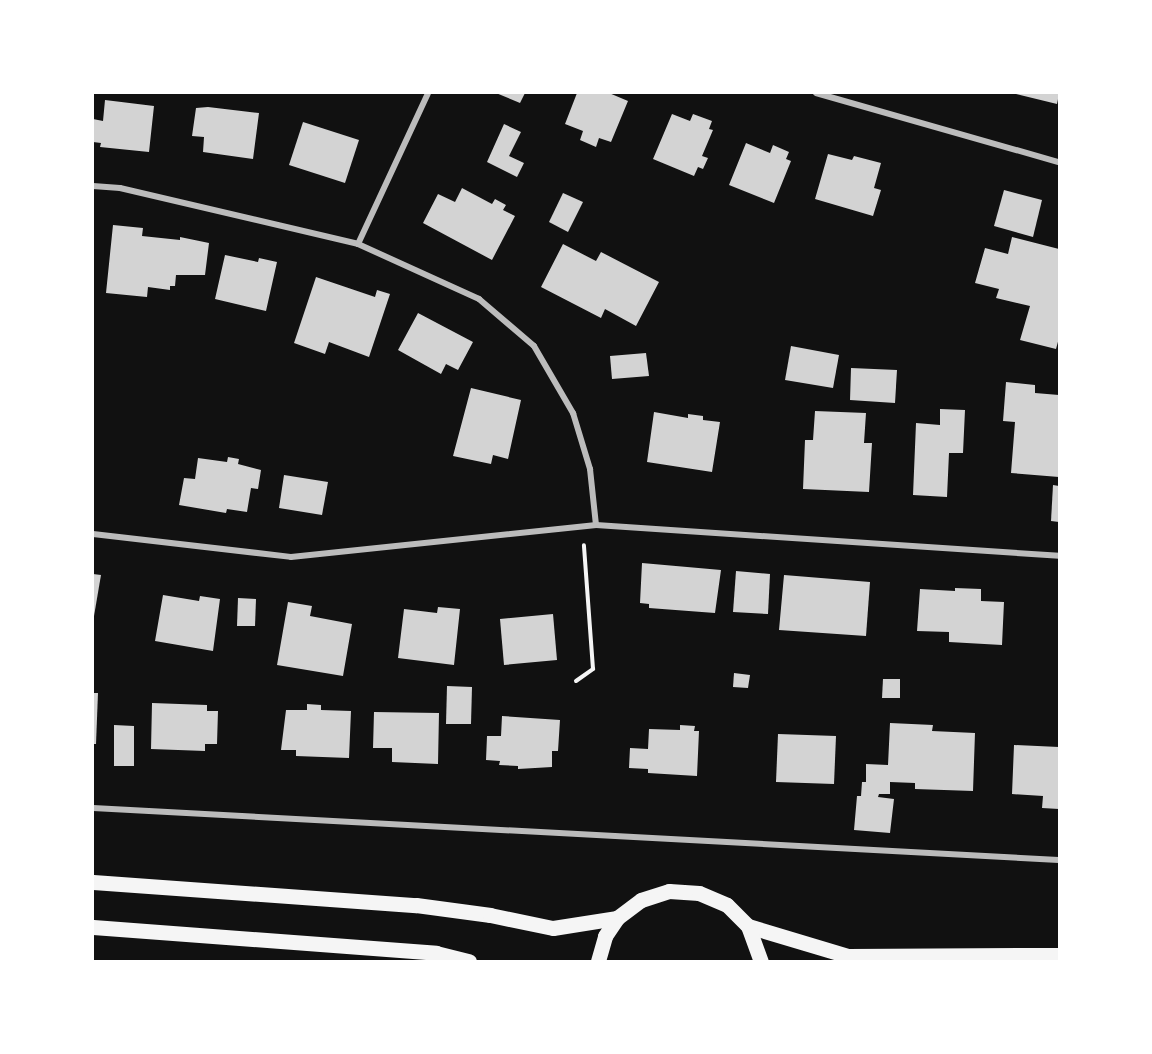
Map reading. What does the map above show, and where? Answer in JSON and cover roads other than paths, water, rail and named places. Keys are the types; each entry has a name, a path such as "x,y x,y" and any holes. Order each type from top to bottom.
{"main road":[{"path":"93,882 416,905 490,915 553,928 617,918"},
{"path":"598,961 605,936 617,918 641,900 669,891 699,893 727,905 748,926 761,961"},
{"path":"748,926 848,956 1059,955"},
{"path":"93,927 436,953 469,961"}],"street":[{"path":"358,244 428,93"},
{"path":"816,93 1059,162"},
{"path":"93,186 120,188 358,244 479,299 534,346 573,413 590,468 596,525"},
{"path":"93,534 291,557 596,525 1059,556"},
{"path":"93,808 1059,860"}]}
